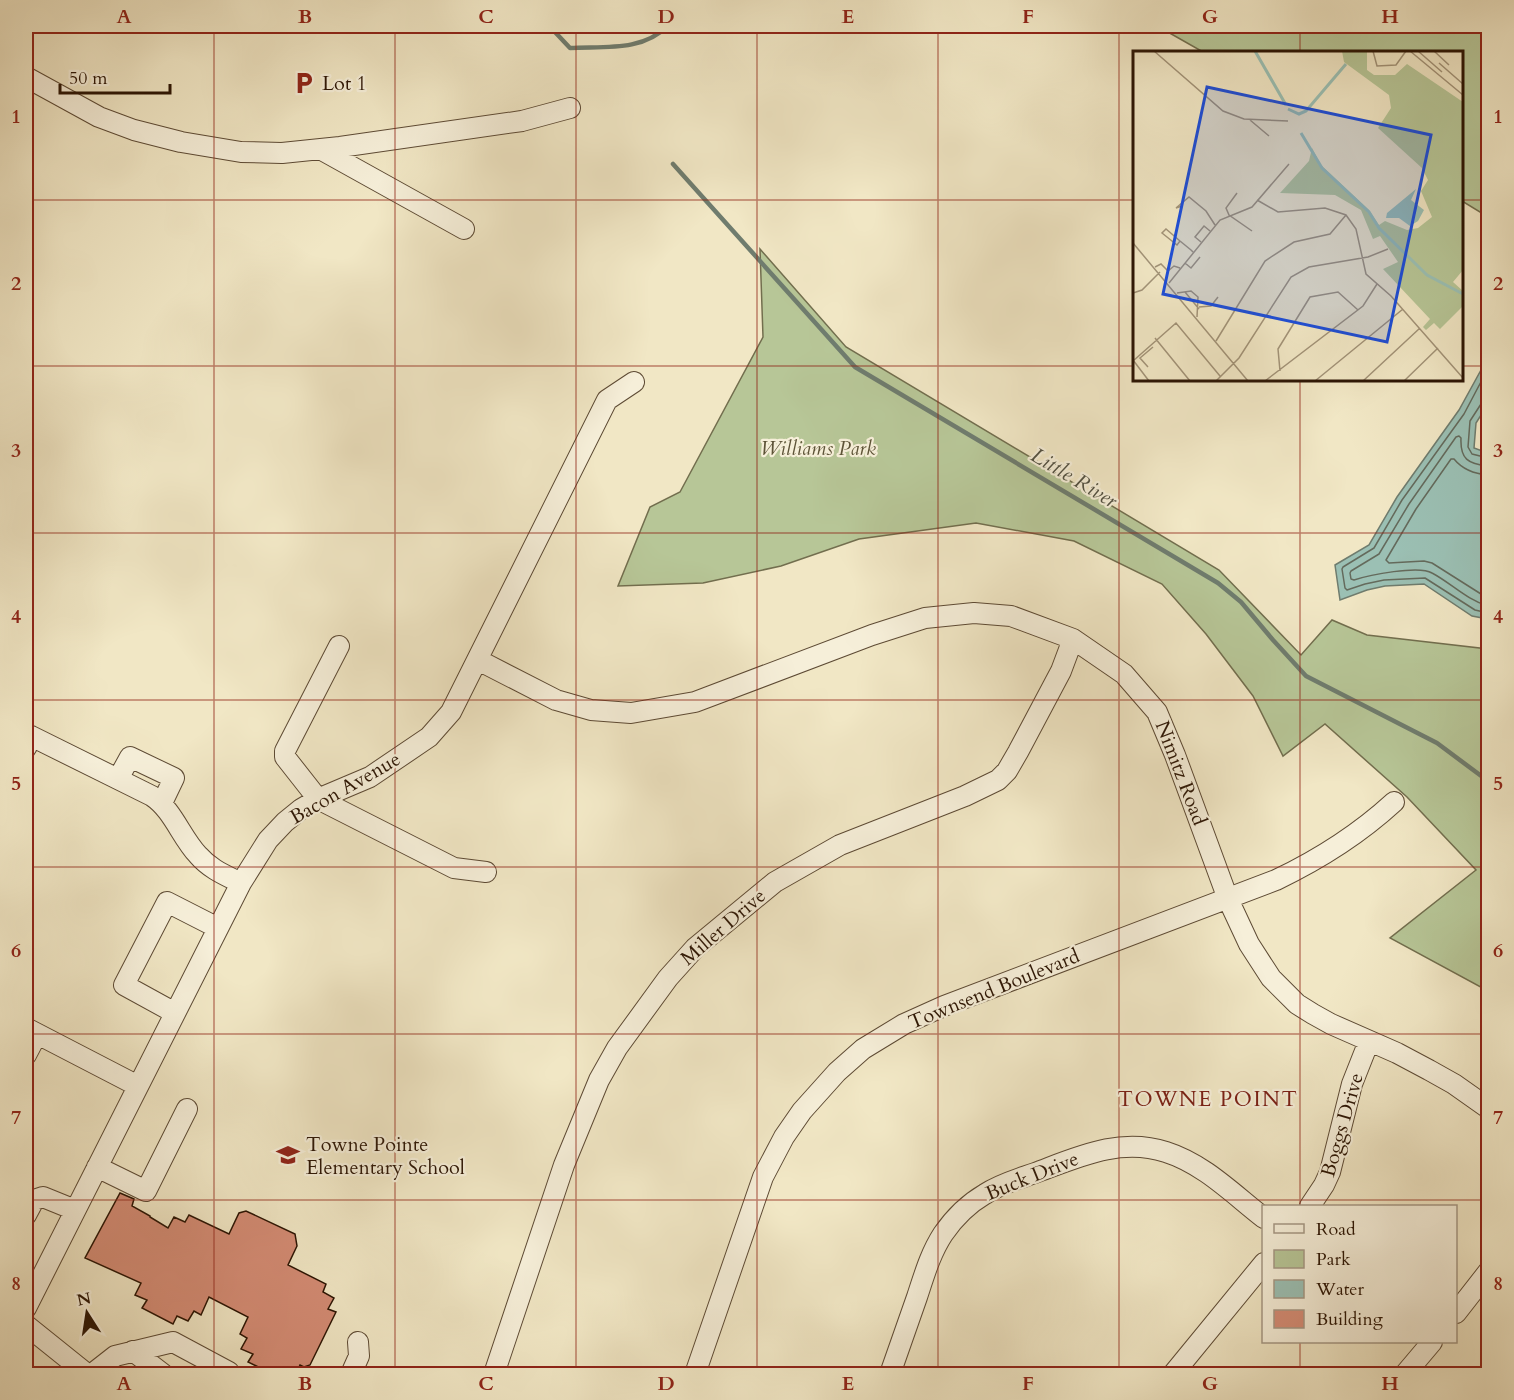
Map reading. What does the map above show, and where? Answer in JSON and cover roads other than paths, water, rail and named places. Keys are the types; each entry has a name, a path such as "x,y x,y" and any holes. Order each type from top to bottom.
{"street":[{"path":"26,77 99,117 134,130 181,142 241,152 282,153 320,149 522,121 570,108"},
{"path":"320,149 464,230"},
{"name":"Bacon Avenue","path":"26,1308 241,883 268,840 300,809 370,777 429,737 451,712 607,400 634,382"},
{"name":"Nimitz Road","path":"478,660 556,699 591,710 631,713 695,702 872,635 925,618 974,613 1011,616 1073,639 1124,674 1157,712 1176,755 1228,898 1249,944 1271,978 1297,1004 1313,1014 1438,1074 1488,1108"},
{"name":"Miller Drive","path":"494,1374 564,1165 599,1080 617,1048 668,978 695,948 775,882 840,845 965,796 998,780 1007,771 1018,752 1061,671 1073,639"},
{"path":"339,646 285,751 285,757 318,799 454,868 486,872"},
{"path":"26,748 32,736 152,796 162,803 197,854 212,869 241,883"},
{"path":"118,779 130,757 174,777 162,803"},
{"name":"Townsend Boulevard","path":"695,1374 763,1177 784,1137 802,1111 837,1072 863,1049 904,1024 944,1006 1276,880 1308,865 1357,833 1394,802"},
{"path":"175,1013 124,985 167,902 218,928"},
{"path":"26,1055 31,1031 138,1086"},
{"name":"Boggs Drive","path":"1311,1205 1330,1172 1352,1084 1369,1041"},
{"path":"97,1167 146,1191 187,1109"},
{"name":"Buck Drive","path":"890,1374 925,1271 944,1233 971,1203 1005,1184 1099,1150 1132,1146 1151,1148 1182,1158 1201,1168 1262,1217"},
{"path":"26,1215 34,1200 43,1197 75,1210"},
{"path":"1173,1374 1262,1264"},
{"path":"1457,1311 1488,1272"},
{"path":"26,1325 87,1374"},
{"path":"92,1374 116,1356 172,1342 229,1373"},
{"path":"351,1374 359,1356 358,1342"},
{"path":"1405,1374 1430,1343"},
{"path":"133,1352 163,1374"}],"water":[{"path":"1481,370 1488,371 1488,404 1476,423 1474,448 1488,453 1488,619 1472,616 1424,584 1385,586 1340,600 1335,565 1369,545 1397,497 1459,410"}],"waterway":[{"path":"554,31 570,48 608,47 646,40 667,26"},
{"name":"Little River","path":"673,164 855,367 1218,583 1241,602 1306,676 1437,743 1488,781"}],"place":[{"name":"Lot 1","path":"304,83"},
{"name":"Towne Pointe Elementary School","path":"288,1155"}],"district":[{"name":"TOWNE POINT","path":"1208,1099"}],"park label":[{"name":"Williams Park","path":"818,448"}]}
